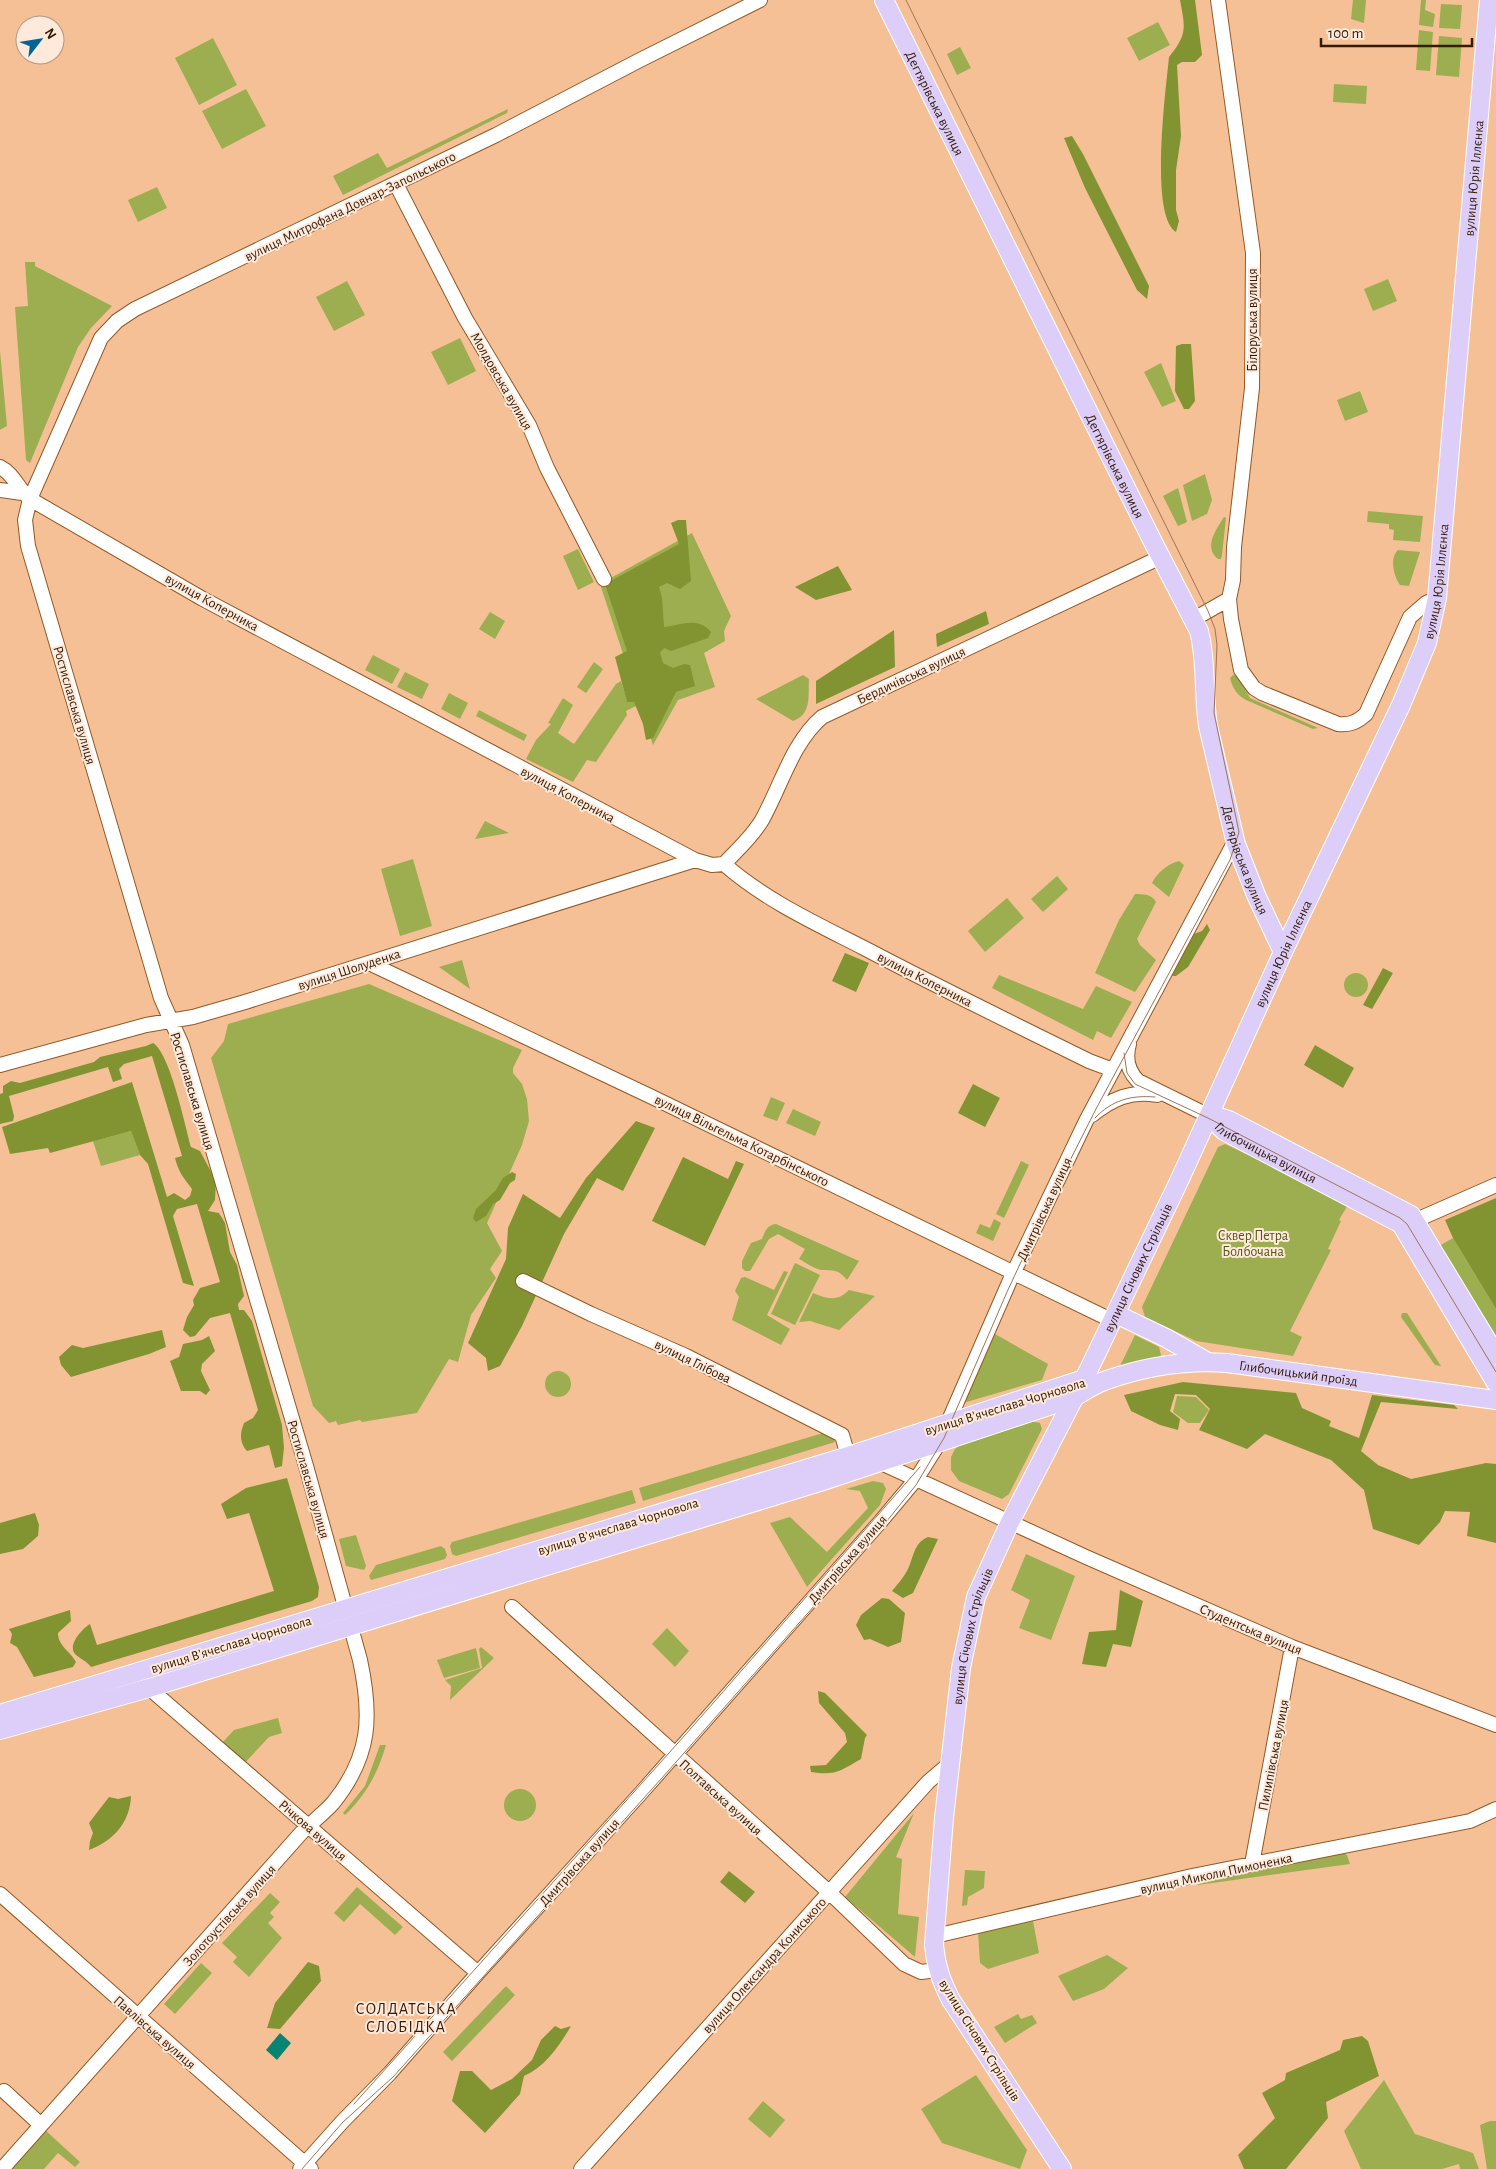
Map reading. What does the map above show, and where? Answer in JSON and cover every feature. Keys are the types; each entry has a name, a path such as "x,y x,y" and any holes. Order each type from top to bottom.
{"main road":[{"name":"Дегтярівська вулиця","path":"884,0 1161,557 1194,619 1202,643 1204,707 1235,841 1256,895 1283,952"},
{"name":"вулиця Юрія Іллєнка","path":"1209,1116 1283,952 1423,654 1437,598 1489,0"},
{"name":"Глибочицька вулиця","path":"1209,1116 1222,1117 1236,1123 1399,1207 1496,1355"},
{"name":"вулиця Січових Стрільців","path":"1062,2169 956,2008 937,1970 935,1936 950,1764 961,1668 976,1597 1010,1522 1114,1318 1209,1116"},
{"name":"Глибочицька вулиця","path":"1409,1223 1496,1383"},
{"path":"1114,1318 1166,1338 1208,1362"},
{"name":"Глибочицький проїзд","path":"1103,1381 1164,1366 1208,1362 1496,1400"},
{"name":"вулиця Вʼячеслава Чорновола","path":"0,1714 848,1456 1084,1379 1103,1381"},
{"name":"вулиця Вʼячеслава Чорновола","path":"0,1730 149,1688 881,1463 1073,1398 1103,1381"}],"street":[{"name":"вулиця Митрофана Довнар-Запольського","path":"26,496 101,338 117,321 135,309 496,136 640,60 760,0"},
{"name":"Білоруська вулиця","path":"1218,0 1253,253 1252,388 1240,492 1233,580 1229,599 1238,658 1242,670 1254,688 1262,693 1326,720 1350,725 1366,714 1410,617 1426,603 1437,598"},
{"name":"Молдовська вулиця","path":"396,184 465,318 529,425 547,468 604,579"},
{"path":"0,467 11,474 26,496"},
{"path":"0,490 26,496"},
{"name":"вулиця Коперника","path":"26,496 203,599 695,860 712,865 724,864 743,881 780,905 954,995 1089,1061 1113,1070"},
{"name":"Ростиславська вулиця","path":"26,496 25,520 28,546 161,998 182,1045 350,1626"},
{"name":"Бердичівська вулиця","path":"724,864 761,821 802,740 812,726 822,717 1161,557"},
{"path":"1194,619 1229,599"},
{"name":"Дмитрівська вулиця","path":"305,2167 342,2122 390,2073 478,1972 674,1755 916,1478 939,1443 1014,1273 1086,1121 1235,841"},
{"name":"вулиця Шолуденка","path":"0,1065 146,1025 171,1022 245,1002 695,860"},
{"name":"вулиця Вільгельма Котарбінського","path":"369,963 652,1097 1014,1273 1114,1318"},
{"path":"1131,1036 1127,1051 1128,1061 1134,1077 1147,1087 1209,1116"},
{"path":"1086,1121 1108,1103 1126,1096 1149,1094 1172,1099"},
{"path":"1409,1223 1496,1185"},
{"name":"вулиця Глібова","path":"523,1281 591,1314 686,1356 842,1435 848,1456"},
{"path":"881,1463 1010,1522"},
{"name":"Студентська вулиця","path":"1010,1522 1292,1647 1496,1725"},
{"name":"Полтавська вулиця","path":"512,1607 674,1755 830,1893 904,1964 921,1972 937,1970"},
{"name":"Золотоустівська вулиця","path":"2,2169 344,1788 354,1772 364,1744 368,1710 366,1687 350,1626"},
{"name":"Пилипівська вулиця","path":"1252,1864 1292,1647"},
{"name":"Річкова вулиця","path":"149,1688 478,1972"},
{"name":"вулиця Олександра Кониського","path":"581,2169 932,1778 950,1764"},
{"name":"вулиця Миколи Пимоненка","path":"935,1936 1192,1876 1470,1821 1496,1810"},
{"name":"Павлівська вулиця","path":"0,1894 305,2167"},
{"path":"4,2091 41,2125"}],"green space":[{"path":"1180,0 1195,0 1202,55 1195,62 1182,62 1177,65 1181,136 1176,170 1176,210 1179,221 1176,232 1168,221 1163,202 1161,150 1169,57 1184,30"},
{"path":"1353,0 1366,0 1364,23 1351,19"},
{"path":"1421,0 1426,0 1425,10 1435,14 1433,27 1419,25"},
{"path":"1441,4 1462,5 1460,29 1439,28"},
{"path":"1158,22 1170,45 1139,61 1127,38"},
{"path":"1419,30 1433,32 1430,71 1416,70"},
{"path":"1439,36 1462,38 1459,77 1436,75"},
{"path":"213,38 237,85 199,105 175,58"},
{"path":"960,47 971,68 957,75 947,54"},
{"path":"1334,84 1367,86 1366,104 1333,102"},
{"path":"246,89 266,126 222,149 202,111"},
{"path":"508,109 507,113 343,195 333,176 378,153 387,168"},
{"path":"1072,136 1083,154 1149,286 1147,299 1137,290 1085,188 1064,138"},
{"path":"157,187 167,208 138,222 128,200"},
{"path":"25,262 35,262 35,266 112,306 91,328 78,347 30,463 26,460 15,307 28,306"},
{"path":"1388,279 1397,301 1373,311 1364,289"},
{"path":"347,281 365,315 334,331 316,297"},
{"path":"460,338 476,371 448,385 431,352"},
{"path":"1191,344 1195,401 1189,409 1184,409 1175,391 1176,346"},
{"path":"0,351 7,426 0,430"},
{"path":"1161,363 1176,401 1162,407 1144,372"},
{"path":"1360,391 1368,412 1345,421 1337,400"},
{"path":"1205,474 1212,500 1207,514 1192,521 1183,485"},
{"path":"1178,488 1187,522 1178,526 1163,496"},
{"path":"1368,511 1423,516 1420,542 1393,540 1394,530 1389,529 1389,524 1367,522"},
{"path":"1224,517 1226,518 1222,555 1221,559 1218,559 1211,549 1211,544 1212,538"},
{"path":"678,520 686,520 691,581 680,589 667,583 659,587 662,598 664,627 683,623 695,623 701,624 711,632 708,638 671,651 664,648 660,653 663,663 673,668 684,664 690,665 695,686 676,692 653,738 646,740 643,724 634,702 627,702 615,657 627,651 605,584 679,544 671,523"},
{"path":"692,533 731,616 724,631 725,641 704,653 715,687 678,700 653,745 600,584"},
{"path":"578,549 594,582 578,590 563,556"},
{"path":"1398,550 1420,552 1409,586 1400,585 1394,573 1393,562 1395,553"},
{"path":"838,566 852,590 816,600 795,587"},
{"path":"986,611 989,624 937,647 936,634"},
{"path":"490,612 505,621 495,639 479,629"},
{"path":"894,630 895,667 816,704 816,681"},
{"path":"373,655 400,669 392,684 365,670"},
{"path":"594,662 603,669 586,693 577,687"},
{"path":"405,672 429,684 422,699 397,687"},
{"path":"803,675 809,679 809,698 806,709 799,718 793,721 756,699"},
{"path":"1233,675 1237,676 1250,698 1318,728 1313,729 1246,700 1238,694 1232,685 1230,678"},
{"path":"621,681 627,701 634,701 636,706 626,711 627,715 596,762 587,760 573,782 526,759 536,740 551,724 548,723 563,698 573,705 558,733 574,744 616,684"},
{"path":"449,693 468,703 460,719 441,709"},
{"path":"479,710 527,735 524,741 476,716"},
{"path":"485,821 509,833 475,839"},
{"path":"413,859 432,926 400,936 381,869"},
{"path":"1179,861 1184,865 1169,897 1152,883 1163,869"},
{"path":"1057,876 1068,889 1043,912 1031,899"},
{"path":"1135,894 1150,896 1156,902 1137,939 1140,945 1156,960 1135,992 1095,973 1119,920"},
{"path":"1007,898 1024,918 985,952 968,931"},
{"path":"1207,924 1210,930 1188,967 1176,976 1172,976 1194,934 1202,931"},
{"path":"845,953 869,963 856,992 832,981"},
{"path":"462,960 470,989 439,967"},
{"path":"1383,968 1393,973 1372,1009 1363,1005"},
{"path":"1351,973 1361,973 1368,980 1368,990 1361,997 1351,997 1344,990 1344,980"},
{"path":"999,975 1083,1009 1096,986 1132,1002 1111,1038 1097,1031 1093,1040 992,988"},
{"path":"369,984 522,1050 513,1068 513,1073 522,1084 527,1099 529,1121 522,1145 487,1223 502,1251 490,1269 496,1278 471,1315 458,1362 449,1359 417,1413 362,1422 360,1420 338,1425 336,1421 329,1423 313,1406 211,1058 224,1041 228,1024"},
{"path":"153,1043 159,1049 171,1074 191,1147 200,1151 216,1181 215,1200 208,1211 219,1213 225,1223 230,1252 237,1265 244,1296 238,1304 239,1310 244,1310 252,1321 282,1425 284,1448 282,1466 275,1468 269,1445 247,1451 241,1441 244,1423 253,1418 258,1410 230,1313 210,1318 195,1336 190,1337 183,1330 187,1317 194,1305 193,1300 200,1288 220,1282 197,1204 177,1209 173,1216 194,1286 183,1283 148,1164 140,1155 131,1131 50,1153 48,1148 10,1154 2,1127 132,1082 167,1197 174,1193 185,1200 190,1196 192,1189 182,1175 175,1158 182,1156 152,1056 124,1064 119,1069 122,1079 113,1082 108,1067 9,1096 14,1116 13,1121 0,1124 0,1094 3,1093 3,1086 11,1081 20,1083 94,1062 100,1057"},
{"path":"1315,1045 1354,1068 1343,1088 1304,1065"},
{"path":"973,1084 1000,1098 985,1127 958,1113"},
{"path":"771,1097 785,1103 777,1121 763,1116"},
{"path":"793,1109 821,1122 815,1136 786,1123"},
{"path":"636,1121 655,1128 623,1191 597,1178 564,1234 522,1326 500,1366 488,1371 486,1358 468,1343 506,1259 508,1228 523,1194 560,1218 586,1178"},
{"path":"131,1131 140,1155 101,1166 93,1141"},
{"name":"Сквер Петра Болбочана","path":"1225,1144 1349,1203 1339,1220 1341,1221 1328,1249 1331,1250 1290,1331 1302,1337 1293,1356 1196,1341 1145,1317 1142,1307 1218,1147"},
{"path":"683,1157 728,1179 736,1161 744,1164 705,1246 652,1221"},
{"path":"1021,1161 1029,1165 1004,1218 996,1214"},
{"path":"512,1172 516,1174 515,1180 510,1183 500,1200 493,1204 486,1216 476,1222 473,1218 476,1209 496,1190 503,1178"},
{"path":"1496,1198 1496,1309 1453,1238 1445,1220"},
{"path":"994,1219 1001,1223 993,1241 976,1233 980,1224 990,1228"},
{"path":"776,1224 859,1261 847,1280 839,1272 819,1269 799,1259 805,1249 778,1234 769,1239 750,1271 745,1271 742,1268 742,1261 751,1243 762,1239 768,1227"},
{"path":"1453,1238 1496,1309 1496,1340 1439,1246"},
{"path":"795,1263 820,1275 795,1325 771,1314"},
{"path":"784,1271 788,1272 767,1315 790,1329 781,1345 732,1320 739,1297 735,1291 741,1278 745,1277 774,1290"},
{"path":"849,1290 875,1296 839,1330 810,1321 799,1322 813,1293 823,1297 836,1298"},
{"path":"1402,1313 1407,1313 1441,1366 1435,1365 1401,1317"},
{"path":"162,1330 166,1347 149,1354 71,1377 61,1365 59,1357 72,1345 83,1348"},
{"path":"995,1334 1048,1364 1042,1380 963,1403"},
{"path":"1135,1335 1159,1347 1161,1355 1158,1359 1120,1366"},
{"path":"209,1336 215,1351 202,1364 201,1371 210,1390 206,1395 200,1391 181,1391 170,1361 179,1357 183,1344 202,1340"},
{"path":"558,1371 567,1375 571,1384 567,1393 558,1397 549,1393 545,1384 549,1375"},
{"path":"1183,1382 1296,1393 1302,1408 1331,1421 1329,1426 1359,1438 1372,1395 1454,1405 1458,1409 1381,1402 1361,1451 1378,1465 1411,1479 1486,1463 1496,1464 1496,1543 1467,1536 1470,1512 1445,1511 1440,1522 1419,1545 1373,1529 1364,1490 1331,1460 1265,1434 1247,1449 1199,1430 1210,1409 1196,1395 1175,1394 1170,1411 1180,1419 1178,1430 1160,1425 1131,1411 1124,1395"},
{"path":"1177,1396 1196,1397 1209,1410 1200,1423 1188,1423 1173,1412"},
{"path":"1029,1421 1040,1423 1042,1429 1009,1494 1002,1499 959,1481 951,1470 951,1457 955,1449 965,1442"},
{"path":"823,1433 833,1438 835,1442 643,1501 639,1488"},
{"path":"287,1478 319,1587 318,1597 312,1601 91,1667 75,1654 73,1650 74,1642 90,1624 97,1645 274,1591 249,1513 227,1519 221,1504 246,1488"},
{"path":"873,1481 883,1483 886,1489 880,1505 807,1587 770,1523 790,1517 827,1552 868,1508 860,1491 846,1489"},
{"path":"632,1490 636,1503 456,1556 452,1554 450,1546 452,1542"},
{"path":"35,1513 39,1525 38,1536 23,1549 0,1554 0,1523"},
{"path":"356,1535 366,1566 364,1570 346,1566 339,1539"},
{"path":"928,1537 938,1539 913,1593 903,1598 892,1591 907,1571 919,1543"},
{"path":"441,1546 445,1549 447,1555 445,1559 371,1580 369,1576 376,1565"},
{"path":"1026,1554 1075,1576 1051,1640 1019,1628 1030,1600 1011,1590"},
{"path":"1120,1590 1143,1601 1131,1647 1113,1644 1106,1667 1082,1664 1089,1632 1116,1630"},
{"path":"882,1598 889,1599 905,1613 901,1642 888,1647 870,1639 864,1640 856,1625 861,1615"},
{"path":"70,1610 71,1621 58,1633 60,1642 76,1662 73,1667 34,1677 17,1647 10,1643 12,1634 9,1629"},
{"path":"667,1628 689,1651 675,1667 652,1644"},
{"path":"481,1647 494,1658 450,1700 451,1686 445,1680 482,1668 479,1649"},
{"path":"476,1648 480,1668 444,1678 437,1660"},
{"path":"818,1691 825,1693 867,1735 861,1759 837,1772 811,1772 810,1766 826,1765 847,1742 845,1733 819,1703"},
{"path":"278,1718 282,1733 269,1737 242,1766 220,1745 234,1730"},
{"path":"380,1745 386,1745 375,1774 359,1800 345,1815 343,1813 365,1786"},
{"path":"520,1789 526,1790 531,1794 535,1799 535,1811 531,1816 526,1820 520,1821 514,1820 509,1816 505,1811 504,1805 505,1799 509,1794 514,1790"},
{"path":"131,1796 127,1815 119,1830 106,1842 89,1850 93,1833 89,1823 109,1797 118,1799"},
{"path":"914,1813 896,1857 902,1859 898,1914 919,1917 915,1957 845,1897"},
{"path":"1340,1852 1347,1855 1350,1864 1198,1885 1198,1878"},
{"path":"965,1870 985,1871 984,1888 968,1897 967,1905 962,1906"},
{"path":"729,1871 755,1892 745,1903 720,1882"},
{"path":"357,1887 403,1927 395,1935 360,1904 344,1922 334,1913"},
{"path":"270,1893 280,1902 270,1913 274,1917 268,1923 282,1938 249,1977 233,1962 237,1957 222,1943"},
{"path":"1033,1921 1039,1953 988,1969 980,1963 978,1932"},
{"path":"1107,1955 1128,1968 1104,1989 1073,2001 1058,1976"},
{"path":"308,1962 319,1966 321,1981 280,2029 267,2028 275,2003"},
{"path":"201,1963 212,1973 175,2014 164,2004"},
{"path":"506,1986 515,1995 452,2061 443,2052"},
{"path":"1018,2014 1021,2019 1032,2015 1037,2023 1005,2043 994,2027"},
{"path":"555,2026 561,2029 571,2026 557,2048 545,2061 524,2076 520,2094 485,2133 452,2101 460,2071 472,2071 491,2090 512,2079 532,2060 541,2040"},
{"path":"1362,2036 1368,2041 1379,2076 1326,2102 1328,2118 1286,2169 1244,2169 1238,2155 1275,2118 1262,2093 1285,2080 1286,2073 1340,2050 1343,2040"},
{"path":"976,2075 1027,2150 1020,2169 942,2143 921,2109"},
{"path":"1384,2080 1415,2134 1473,2153 1479,2169 1460,2169 1459,2164 1442,2169 1361,2169 1344,2131"},
{"path":"763,2101 785,2120 770,2138 748,2119"},
{"path":"1496,2121 1496,2169 1487,2169 1480,2125"},
{"path":"44,2129 80,2162 75,2167 58,2153 44,2169 9,2169"}],"water":[{"path":"280,2033 291,2043 277,2060 266,2050"}],"tram line":[{"path":"302,2169 343,2122 393,2077 661,1779 861,1553 916,1485 944,1438 1007,1292 1047,1206 1097,1107 1230,860 1239,832 1214,713 1217,645 1215,629 1208,611 906,0"},
{"path":"1124,1053 1127,1073 1135,1084 1208,1118 1400,1218 1407,1224 1496,1372"},
{"path":"1095,1118 1108,1107 1122,1100 1138,1097 1155,1097"},
{"path":"354,2104 686,1734 920,1467"}],"district":[{"name":"СОЛДАТСЬКА СЛОБІДКА","path":"406,2017"}]}
